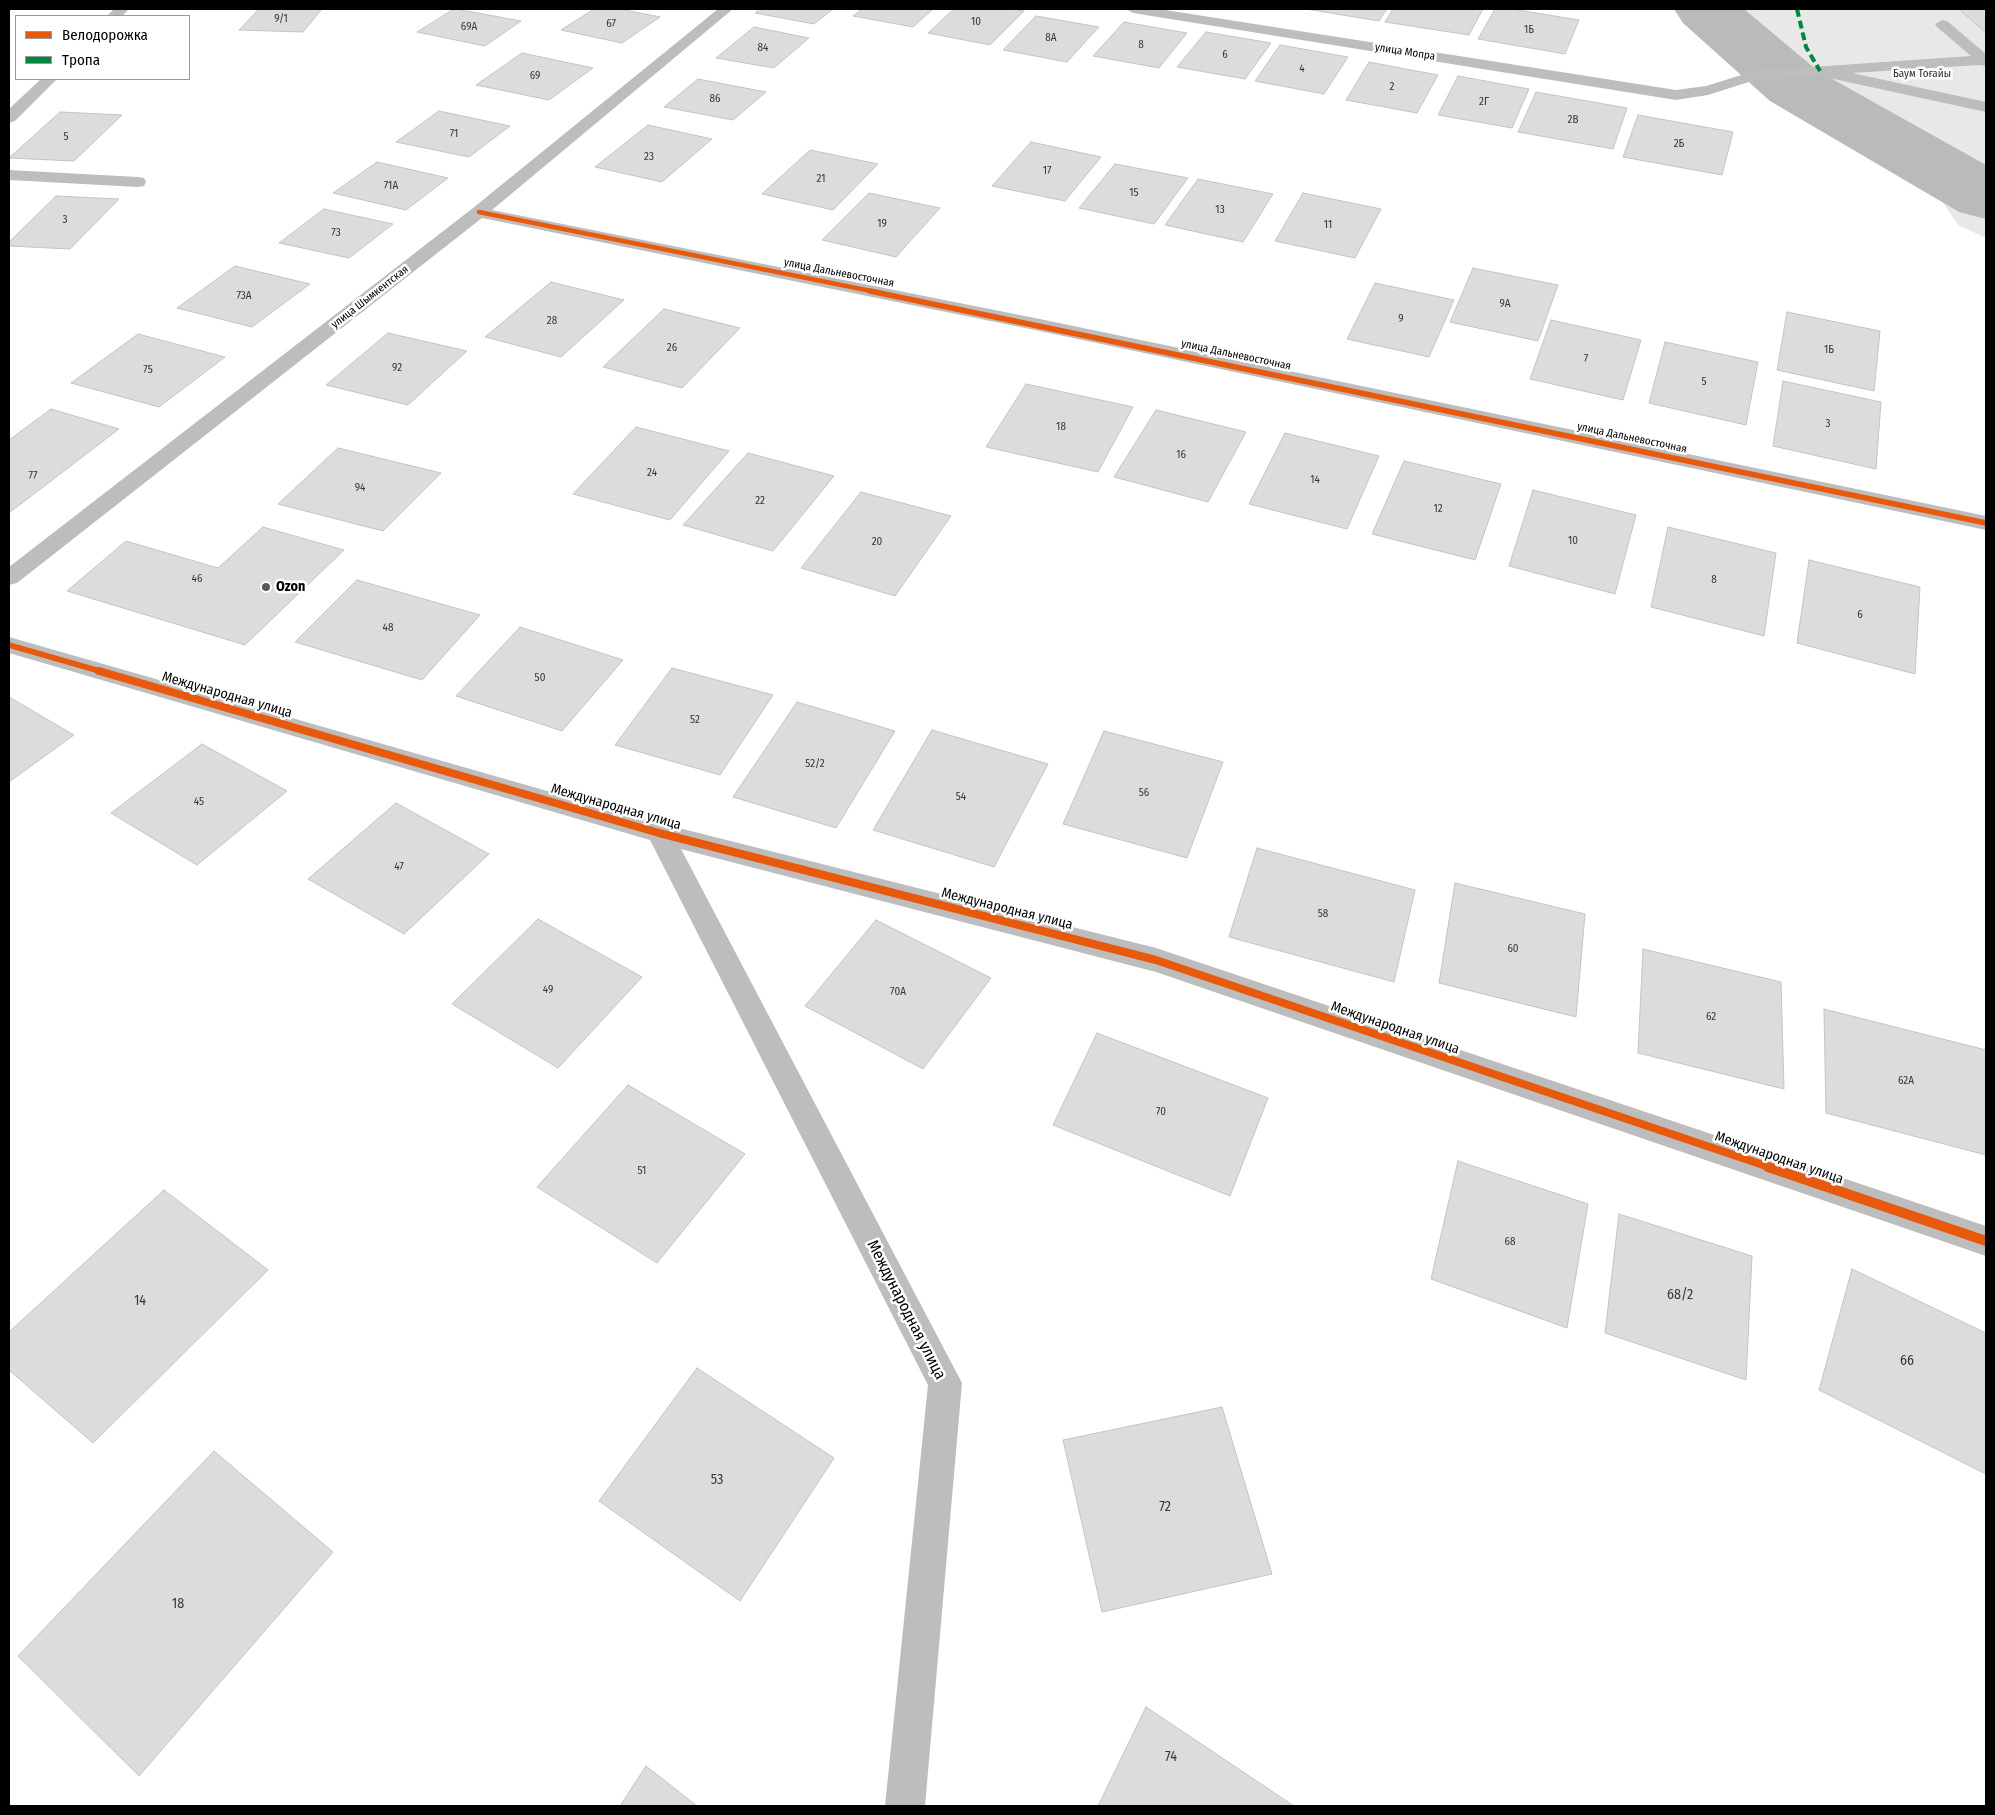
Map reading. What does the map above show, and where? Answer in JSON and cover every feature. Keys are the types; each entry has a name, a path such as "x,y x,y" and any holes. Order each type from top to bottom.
{"street":[{"name":"улица Шымкентская","path":"9,578 479,212 726,9"},
{"name":"улица Мопра","path":"1133,9 1676,95 1708,90 1754,76 1985,61"},
{"path":"1942,24 1985,61"},
{"path":"1820,71 1986,107"},
{"path":"9,118 48,80"},
{"path":"9,175 138,182"},
{"name":"улица Дальневосточная","path":"479,212 1045,326 1986,523"},
{"name":"Международная улица","path":"9,645 659,833 1156,960 1986,1241"},
{"name":"Международная улица","path":"659,833 945,1383 905,1806"}],"green space":[{"name":"Баум Тоғайы","path":"1718,9 1986,9 1986,238 1958,225 1898,135 1804,82"}],"building":[{"path":"259,9 322,9 303,32 239,30"},
{"path":"454,9 521,21 485,46 417,32"},
{"path":"594,9 620,9 660,17 622,43 561,30"},
{"path":"760,9 833,9 814,24 755,13"},
{"path":"862,9 933,9 913,27 853,16"},
{"path":"954,9 1011,9 1024,11 990,45 928,33"},
{"path":"1306,9 1387,9 1379,21"},
{"path":"1393,9 1483,9 1469,35 1385,22"},
{"path":"1495,9 1512,9 1579,20 1565,54 1478,39"},
{"path":"1959,9 1986,9 1986,33"},
{"path":"1036,16 1099,27 1067,62 1003,50"},
{"path":"1124,22 1187,33 1159,68 1093,56"},
{"path":"754,27 809,38 774,68 716,58"},
{"path":"1206,32 1271,43 1245,79 1177,67"},
{"path":"1280,45 1348,57 1324,94 1255,81"},
{"path":"522,53 593,68 549,100 476,85"},
{"path":"1369,62 1438,75 1417,113 1346,100"},
{"path":"1458,76 1529,89 1512,128 1438,115"},
{"path":"698,79 766,92 733,120 664,107"},
{"path":"1536,92 1627,108 1613,149 1518,132"},
{"path":"439,111 510,126 469,157 396,142"},
{"path":"60,112 122,115 74,161 9,158"},
{"path":"1638,115 1733,132 1722,175 1623,157"},
{"path":"648,125 712,139 662,182 595,167"},
{"path":"1031,142 1101,157 1065,201 992,186"},
{"path":"810,150 878,164 833,210 762,194"},
{"path":"377,162 448,178 406,210 333,193"},
{"path":"1115,164 1188,178 1154,224 1079,208"},
{"path":"1198,179 1273,194 1243,242 1165,225"},
{"path":"869,193 940,208 896,257 822,240"},
{"path":"1303,193 1381,209 1355,258 1275,241"},
{"path":"56,196 119,199 70,249 9,246 9,242"},
{"path":"324,209 393,224 349,258 279,243"},
{"path":"235,266 310,284 252,327 177,308"},
{"path":"1473,268 1558,285 1538,341 1450,322"},
{"path":"551,282 624,300 561,357 485,337"},
{"path":"1375,283 1454,300 1429,357 1347,339"},
{"path":"664,309 740,328 682,388 603,367"},
{"path":"1787,312 1880,331 1874,391 1777,370"},
{"path":"1551,320 1641,340 1623,400 1530,379"},
{"path":"388,333 467,351 408,405 326,385"},
{"path":"138,334 225,357 159,407 71,383"},
{"path":"1665,342 1758,362 1746,425 1649,403"},
{"path":"1783,381 1881,402 1876,469 1773,446"},
{"path":"1026,384 1133,407 1098,472 986,447"},
{"path":"51,409 119,429 9,513 9,440"},
{"path":"1156,410 1246,432 1208,502 1114,477"},
{"path":"636,427 729,451 670,520 573,494"},
{"path":"1285,433 1379,456 1347,529 1249,504"},
{"path":"338,448 441,473 383,531 278,504"},
{"path":"748,453 834,476 773,551 683,525"},
{"path":"1404,461 1501,484 1475,560 1372,534"},
{"path":"1533,490 1636,515 1615,594 1509,566"},
{"path":"861,492 951,516 895,596 801,568"},
{"path":"263,527 344,550 245,645 67,591 126,541 218,568"},
{"path":"1668,527 1776,553 1764,636 1651,607"},
{"path":"1809,560 1920,587 1915,674 1797,643"},
{"path":"357,580 480,615 422,680 295,642"},
{"path":"520,627 623,660 562,731 456,696"},
{"path":"672,668 773,695 720,775 615,745"},
{"path":"9,697 74,735 9,782"},
{"path":"797,702 895,731 836,828 733,797"},
{"path":"932,730 1048,764 994,867 873,830"},
{"path":"1104,731 1223,762 1187,858 1063,824"},
{"path":"202,744 287,791 197,865 111,813"},
{"path":"396,803 489,854 404,934 308,879"},
{"path":"1257,848 1415,890 1394,982 1229,937"},
{"path":"1455,883 1585,914 1576,1017 1439,983"},
{"path":"538,919 642,977 558,1068 452,1004"},
{"path":"876,920 991,978 923,1069 805,1006"},
{"path":"1643,949 1781,982 1784,1089 1638,1053"},
{"path":"1824,1009 1986,1050 1986,1155 1826,1113"},
{"path":"1097,1033 1268,1098 1230,1196 1053,1125"},
{"path":"628,1085 745,1154 657,1263 537,1187"},
{"path":"1458,1161 1588,1204 1567,1328 1431,1279"},
{"path":"164,1190 268,1270 93,1443 9,1370 9,1332"},
{"path":"1619,1214 1752,1256 1746,1380 1605,1333"},
{"path":"1852,1269 1986,1333 1986,1474 1819,1390"},
{"path":"697,1368 834,1458 740,1601 599,1501"},
{"path":"1222,1407 1272,1574 1102,1612 1063,1440"},
{"path":"214,1451 333,1552 139,1776 18,1656"},
{"path":"1146,1707 1294,1806 1098,1806"},
{"path":"646,1766 697,1806 620,1806"}],"waterway":[{"path":"1706,9 1794,86 1986,196"}],"marked path":[{"path":"1797,9 1806,47 1820,71"}],"cycle path":[{"path":"479,212 1035,324 1986,523"},
{"path":"9,645 659,833 1156,960 1986,1241"}],"place":[{"name":"Ozon","path":"266,587"}]}
